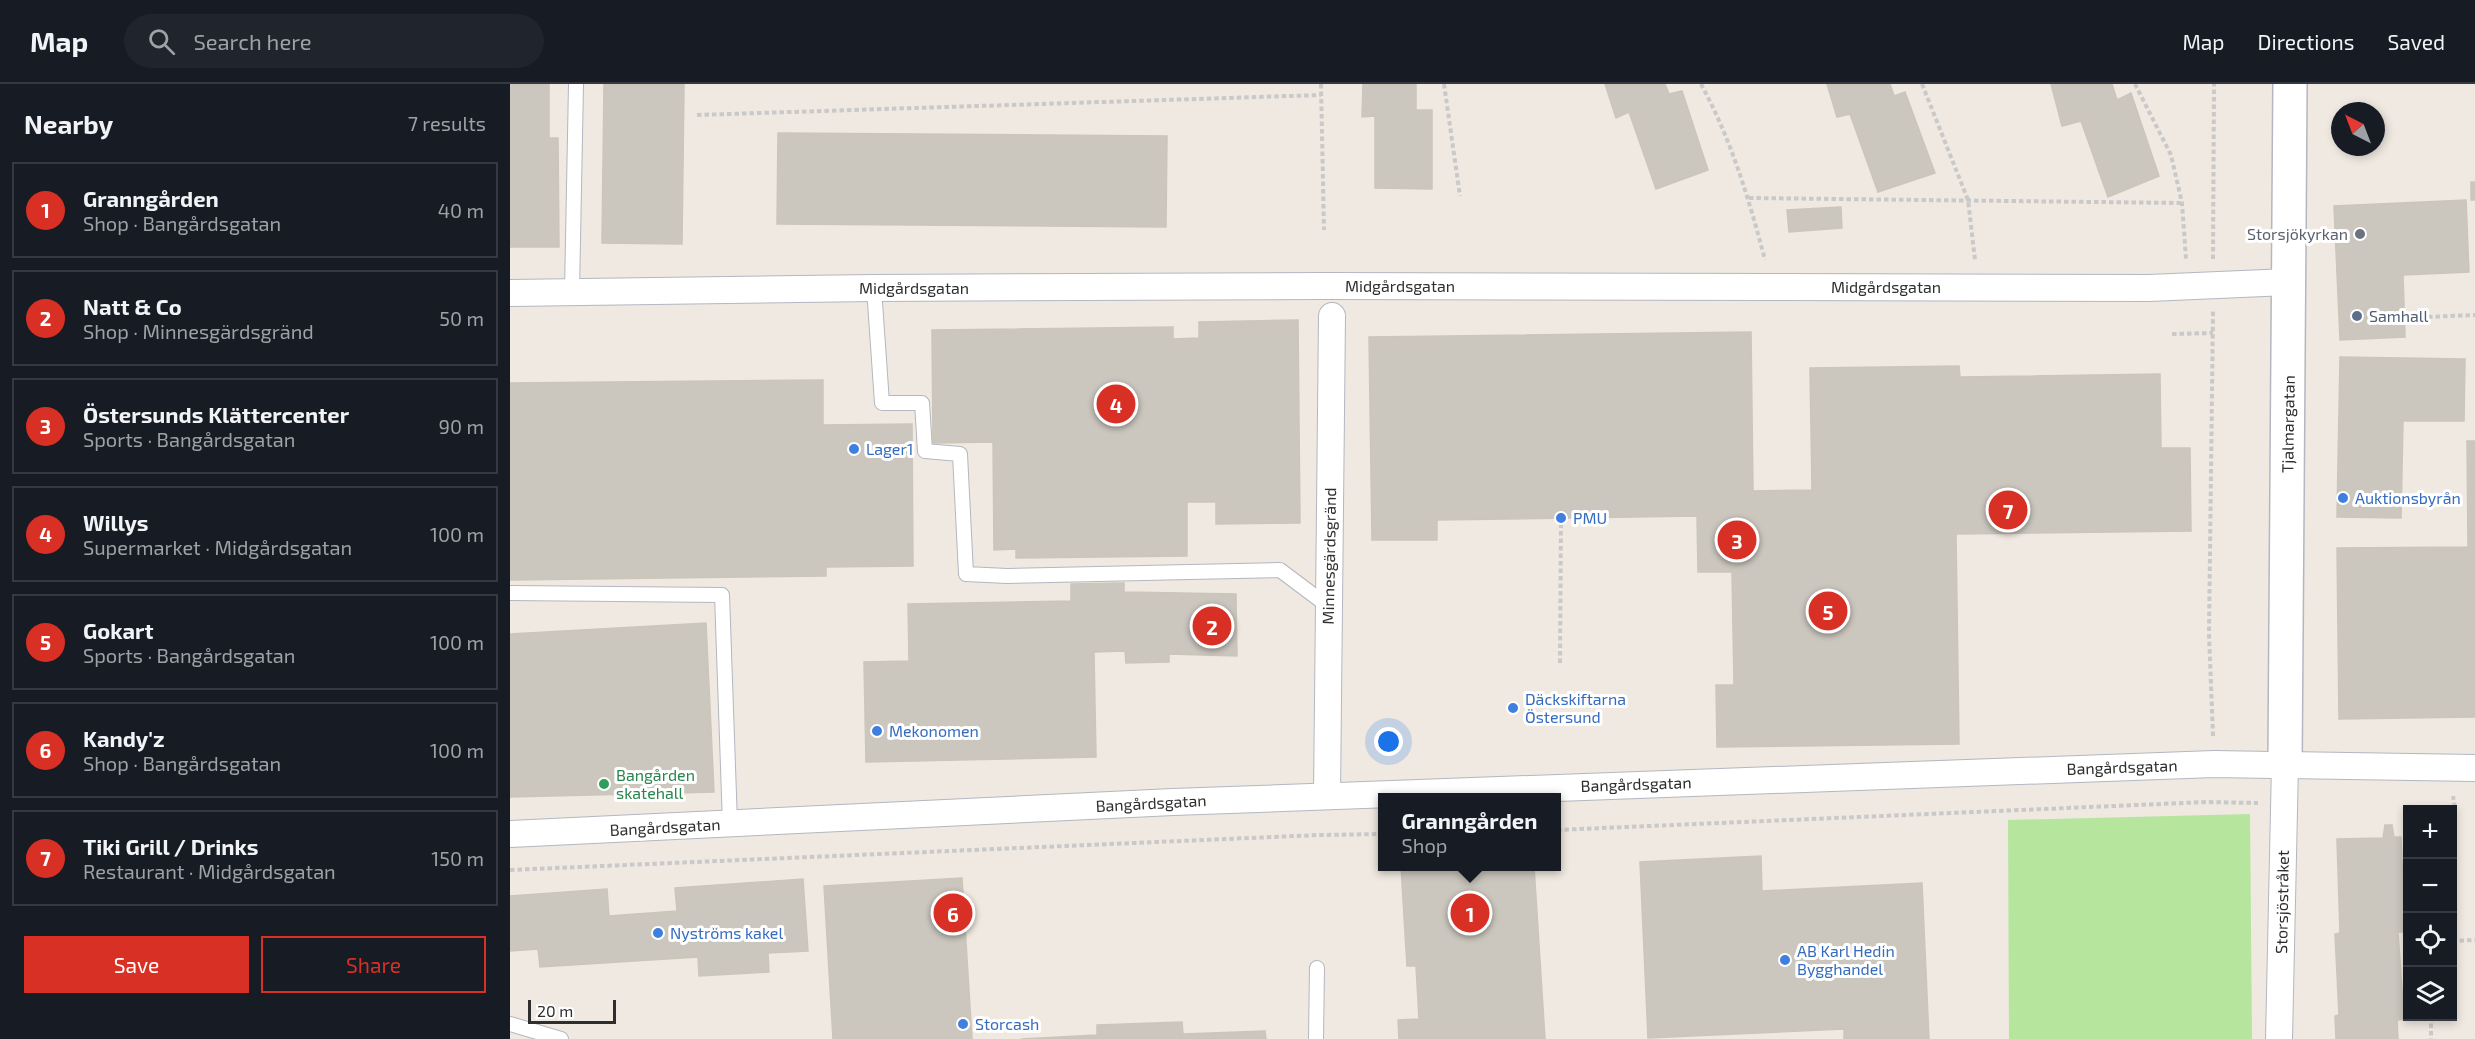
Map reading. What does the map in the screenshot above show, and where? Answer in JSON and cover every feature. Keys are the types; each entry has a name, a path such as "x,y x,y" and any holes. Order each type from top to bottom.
{"street":[{"name":"Tjalmargatan","path":"2284,764 2290,84"},
{"name":"Midgårdsgatan","path":"510,293 874,288 2187,287 2289,282"},
{"name":"Minnesgärdsgränd","path":"1328,796 1332,316"},
{"name":"Bangårdsgatan","path":"1411,793 2214,764 2475,768"},
{"name":"Storsjöstråket","path":"2279,1039 2284,764"},
{"name":"Bangårdsgatan","path":"510,834 1173,801 1378,794"}],"lane":[{"path":"572,292 576,84"},
{"path":"874,288 882,403 922,403 925,451 960,454 966,574 1007,576 1280,570 1328,606"},
{"path":"510,593 722,595 730,824"},
{"path":"1316,1039 1317,968"},
{"path":"510,1024 561,1039"}],"path":[{"path":"1321,84 1324,230"},
{"path":"1444,84 1460,196"},
{"path":"1701,84 1717,113 1749,198 1772,286"},
{"path":"1922,84 1968,200 1978,287"},
{"path":"2135,84 2171,155 2182,203 2187,287"},
{"path":"2206,802 2214,764 2209,634 2214,84"},
{"path":"697,115 1321,95"},
{"path":"1749,198 2182,203"},
{"path":"2428,317 2475,315"},
{"path":"2172,334 2212,333"},
{"path":"1560,663 1561,518"},
{"path":"1561,830 2206,802 2284,804"},
{"path":"510,870 1378,834"},
{"path":"2457,941 2475,940"},
{"path":"2431,1021 2432,1039"}],"green space":[{"path":"2250,814 2252,1039 2009,1039 2008,820"}],"building":[{"path":"510,84 549,84 549,138 558,138 559,247 510,247"},
{"path":"604,84 684,84 682,244 602,243"},
{"path":"1363,84 1416,84 1416,110 1432,110 1432,189 1375,188 1375,116 1362,117"},
{"path":"1605,84 1665,84 1669,94 1682,91 1708,170 1656,189 1629,112 1616,118"},
{"path":"1827,84 1890,84 1894,96 1905,92 1935,173 1878,192 1850,114 1837,117"},
{"path":"2051,84 2112,84 2117,100 2131,93 2159,176 2108,197 2081,121 2062,126"},
{"path":"778,133 1167,136 1166,227 777,224"},
{"path":"2471,182 2475,182 2475,200 2471,200"},
{"path":"2466,200 2469,272 2403,275 2405,337 2340,340 2334,206"},
{"path":"1841,207 1842,228 1789,232 1787,210"},
{"path":"1298,320 1300,523 1216,524 1216,502 1187,502 1187,556 1016,558 1016,549 994,550 993,442 933,443 932,330 1173,327 1173,339 1199,338 1199,322"},
{"path":"1751,332 1753,491 1812,490 1810,368 1959,366 1960,377 2160,374 2161,448 2190,448 2191,531 1956,534 1959,744 1717,747 1716,685 1734,685 1732,572 1698,572 1697,516 1437,520 1437,540 1372,540 1369,337"},
{"path":"2340,357 2465,359 2464,421 2403,421 2401,518 2337,517"},
{"path":"823,380 823,425 912,424 913,566 826,567 826,576 510,580 510,383"},
{"path":"2467,441 2475,441 2475,717 2339,719 2337,548 2468,547"},
{"path":"1124,583 1124,592 1236,594 1237,656 1169,654 1169,662 1126,663 1125,651 1094,652 1096,757 866,762 864,662 909,661 908,604 1071,601 1071,584"},
{"path":"706,623 714,792 510,797 510,634"},
{"path":"2385,825 2392,825 2394,837 2401,837 2403,932 2398,932 2403,1019 2397,1020 2398,1039 2336,1039 2335,1016 2339,1015 2335,934 2340,933 2337,839 2383,838"},
{"name":"AB Karl Hedin Bygghandel","path":"1761,856 1762,891 1922,883 1929,1039 1844,1039 1844,1029 1648,1038 1640,862"},
{"path":"1401,871 1534,871 1545,1039 1399,1039 1398,1020 1419,1019 1416,966 1407,966"},
{"path":"962,878 972,1039 833,1039 824,886"},
{"name":"Nyströms kakel","path":"803,879 808,951 768,953 769,972 699,976 698,957 540,967 538,949 510,951 510,896 607,889 609,916 677,911 675,888"},
{"path":"1182,1022 1183,1034 1265,1031 1266,1039 1021,1039 1097,1035 1097,1025"}],"place":[{"name":"Storsjökyrkan","path":"2360,234"},
{"name":"Samhall","path":"2357,316"},
{"name":"Willys","path":"1116,404"},
{"name":"Lager1","path":"854,449"},
{"name":"Auktionsbyrån","path":"2343,498"},
{"name":"Tiki Grill / Drinks","path":"2008,510"},
{"name":"PMU","path":"1561,518"},
{"name":"Östersunds Klättercenter","path":"1737,540"},
{"name":"Gokart","path":"1828,611"},
{"name":"Natt & Co","path":"1212,626"},
{"name":"Däckskiftarna Östersund","path":"1513,708"},
{"name":"Mekonomen","path":"877,731"},
{"name":"Bangården skatehall","path":"604,784"},
{"name":"Kandy'z","path":"953,913"},
{"name":"Granngården","path":"1470,913"},
{"name":"Nyströms kakel","path":"658,933"},
{"name":"AB Karl Hedin Bygghandel","path":"1785,960"},
{"name":"Storcash","path":"963,1024"}]}
